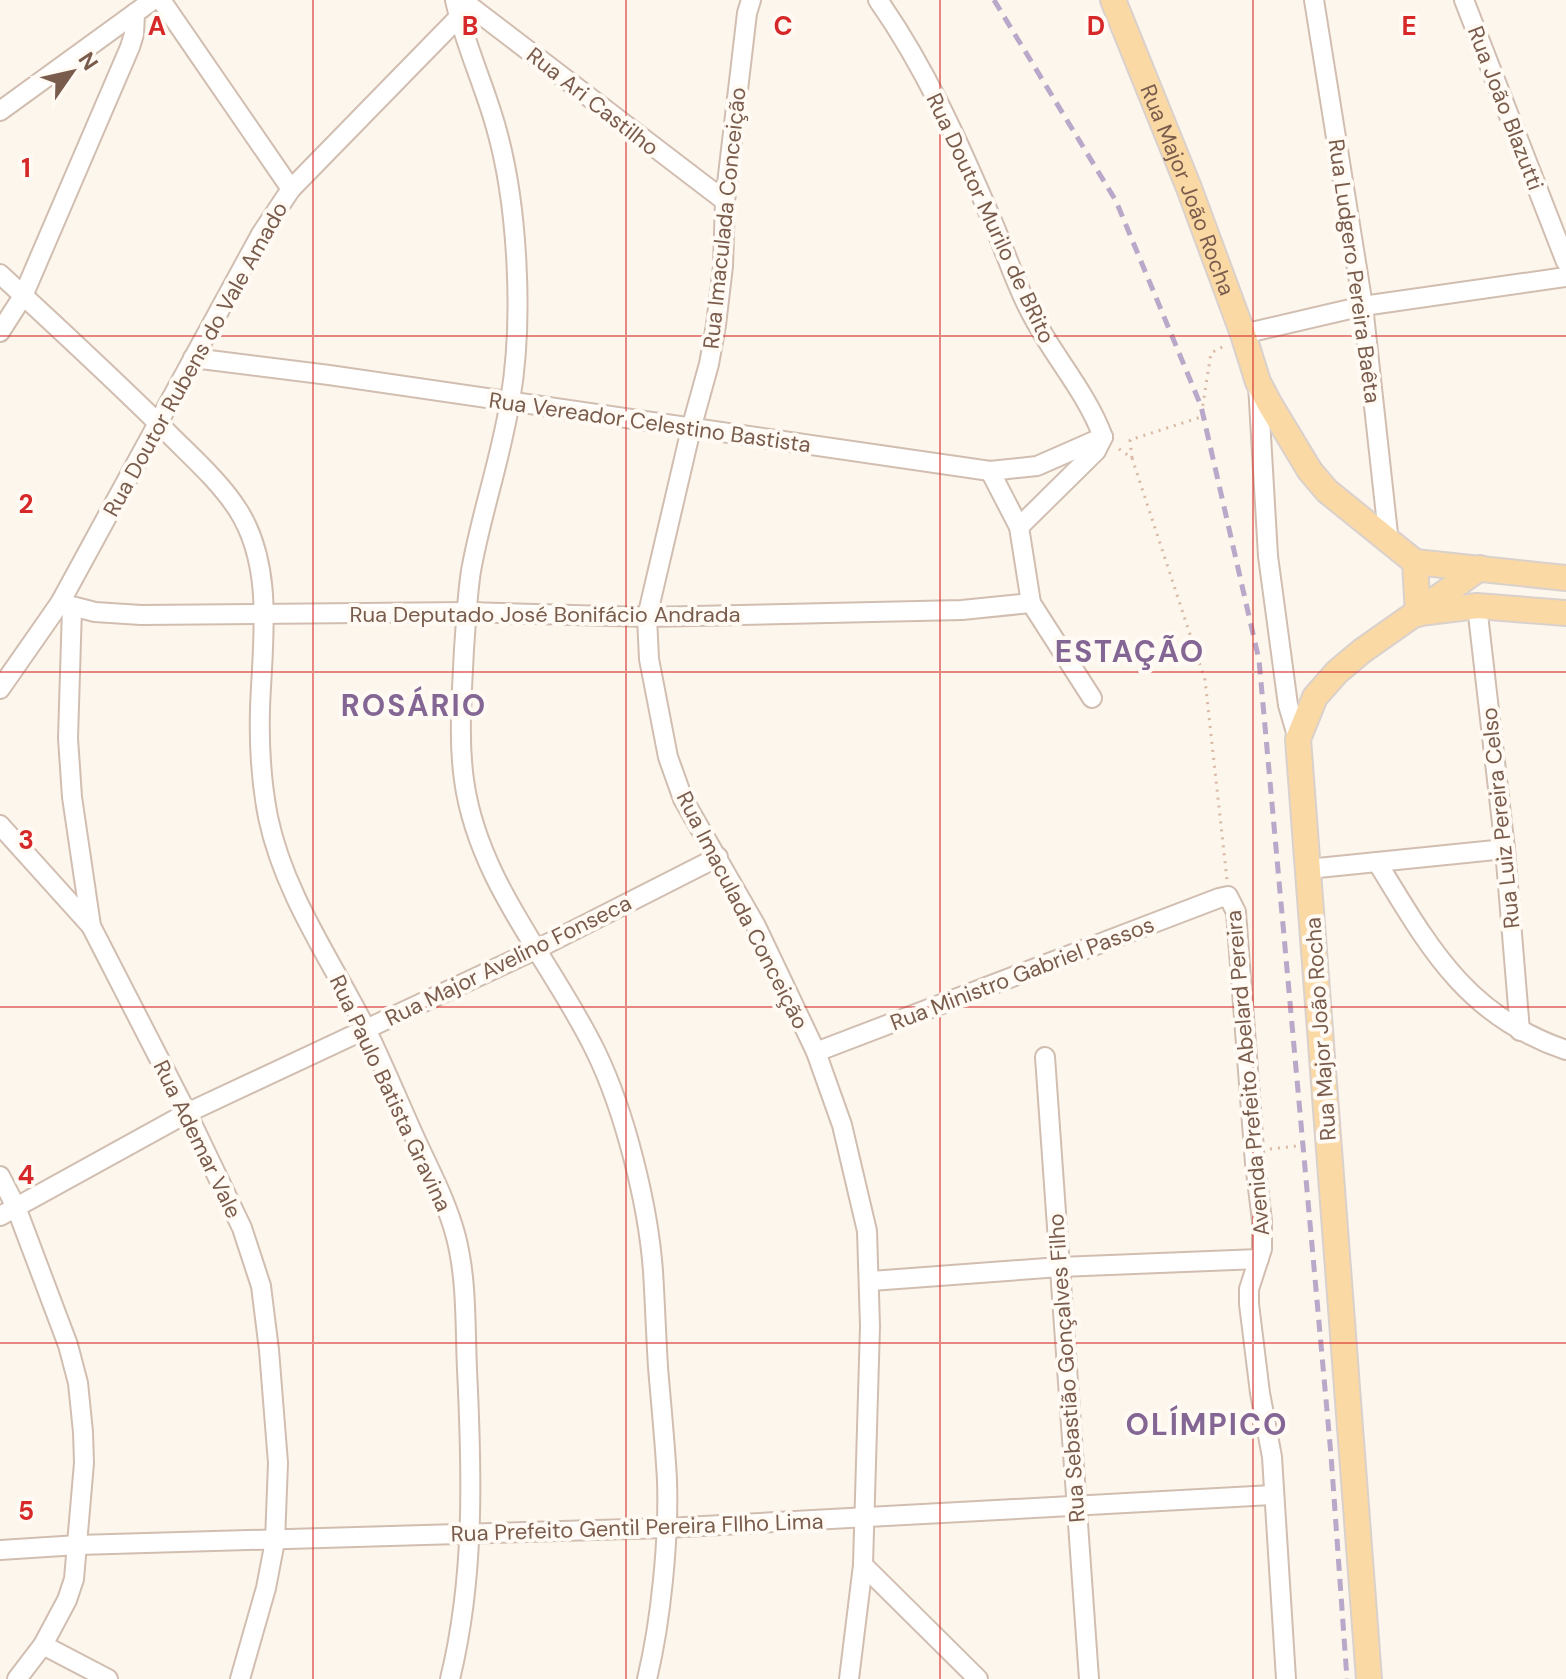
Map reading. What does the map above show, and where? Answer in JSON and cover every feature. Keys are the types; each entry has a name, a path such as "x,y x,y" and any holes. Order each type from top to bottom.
{"main road":[{"name":"Rua Major João Rocha","path":"1113,0 1189,188 1258,382 1297,451 1327,491 1389,543 1477,606"},
{"path":"1418,614 1415,562 1566,578"},
{"path":"1298,739 1315,697 1337,672 1480,568"},
{"path":"1538,611 1540,575"},
{"path":"1418,614 1477,606 1566,613"},
{"name":"Rua Major João Rocha","path":"1298,739 1369,1679"}],"street":[{"path":"0,111 153,0"},
{"path":"161,0 291,189"},
{"path":"455,0 457,19 487,96 504,155 514,236 516,293 510,401 471,571 461,736 463,778 470,814 499,888 595,1049 607,1075 638,1183 653,1266 667,1478 666,1528 655,1643 647,1679"},
{"name":"Rua Ari Castilho","path":"462,0 725,201"},
{"path":"732,0 749,6"},
{"name":"Rua Doutor Murilo de BRito","path":"878,0 923,71 990,216 1029,310 1094,413 1103,437"},
{"name":"Rua Ludgero Pereira Baêta","path":"1314,0 1363,306 1389,543"},
{"name":"Rua João Blazutti","path":"1464,0 1566,262"},
{"name":"Rua Imaculada Conceição","path":"749,6 725,201 723,266 716,325 647,617 649,659 668,757 683,799 756,926 816,1052 842,1125 867,1231 871,1281 863,1565 849,1679"},
{"path":"0,332 23,296 130,47 135,13"},
{"name":"Rua Doutor Rubens do Vale Amado","path":"0,689 66,605 157,423 261,234 291,189 457,19"},
{"name":"Rua Paulo Batista Gravina","path":"0,274 157,423 237,508 255,545 263,614 261,772 279,857 313,934 365,1028 449,1214 461,1259 471,1532 460,1637 450,1679"},
{"path":"1243,334 1363,306 1566,277"},
{"name":"Rua Vereador Celestino Bastista","path":"193,358 267,366 990,471 1037,466 1103,437"},
{"name":"Rua Major João Rocha","path":"1258,382 1269,571 1288,705 1298,739"},
{"path":"1019,527 1096,451 1103,437"},
{"path":"990,471 1019,527 1031,603 1092,698"},
{"name":"Rua Deputado José Bonifácio Andrada","path":"66,605 141,615 467,612 647,617 962,610 1031,603"},
{"name":"Rua Ademar Vale","path":"66,605 72,797 91,926 242,1228 261,1286 278,1463 275,1541 266,1588 240,1679"},
{"name":"Rua Luiz Pereira Celso","path":"1477,606 1505,849 1520,1031"},
{"path":"0,825 91,926"},
{"path":"1308,869 1505,849"},
{"name":"Rua Major Avelino Fonseca","path":"8,1211 187,1113 537,949 718,857"},
{"path":"1377,862 1449,971 1480,1003 1520,1031 1566,1050"},
{"name":"Rua Ministro Gabriel Passos","path":"816,1052 1228,896"},
{"name":"Avenida Prefeito Abelard Pereira","path":"1228,896 1236,912 1262,1221 1259,1259 1249,1289 1249,1304 1272,1457 1286,1679"},
{"name":"Rua Sebastião Gonçalves Filho","path":"1045,1057 1089,1679"},
{"path":"0,1176 8,1211 68,1345 78,1383 84,1463 74,1579 67,1600 43,1645 17,1679"},
{"path":"871,1281 1060,1267 1259,1259"},
{"name":"Rua Prefeito Gentil Pereira FIlho Lima","path":"0,1550 471,1532 666,1528 1273,1495"},
{"path":"863,1565 978,1679"},
{"path":"43,1645 108,1679"}],"path":[{"path":"1228,896 1205,680 1132,458 1130,440 1201,417 1211,353 1243,334"},
{"path":"1103,437 1132,458"},
{"path":"1254,1150 1329,1144"}],"railway":[{"path":"994,0 1116,201 1201,406 1259,660 1331,1455 1347,1679"}],"district":[{"name":"ESTAÇÃO","path":"1130,652"},
{"name":"ROSÁRIO","path":"414,706"},
{"name":"OLÍMPICO","path":"1207,1425"}]}
